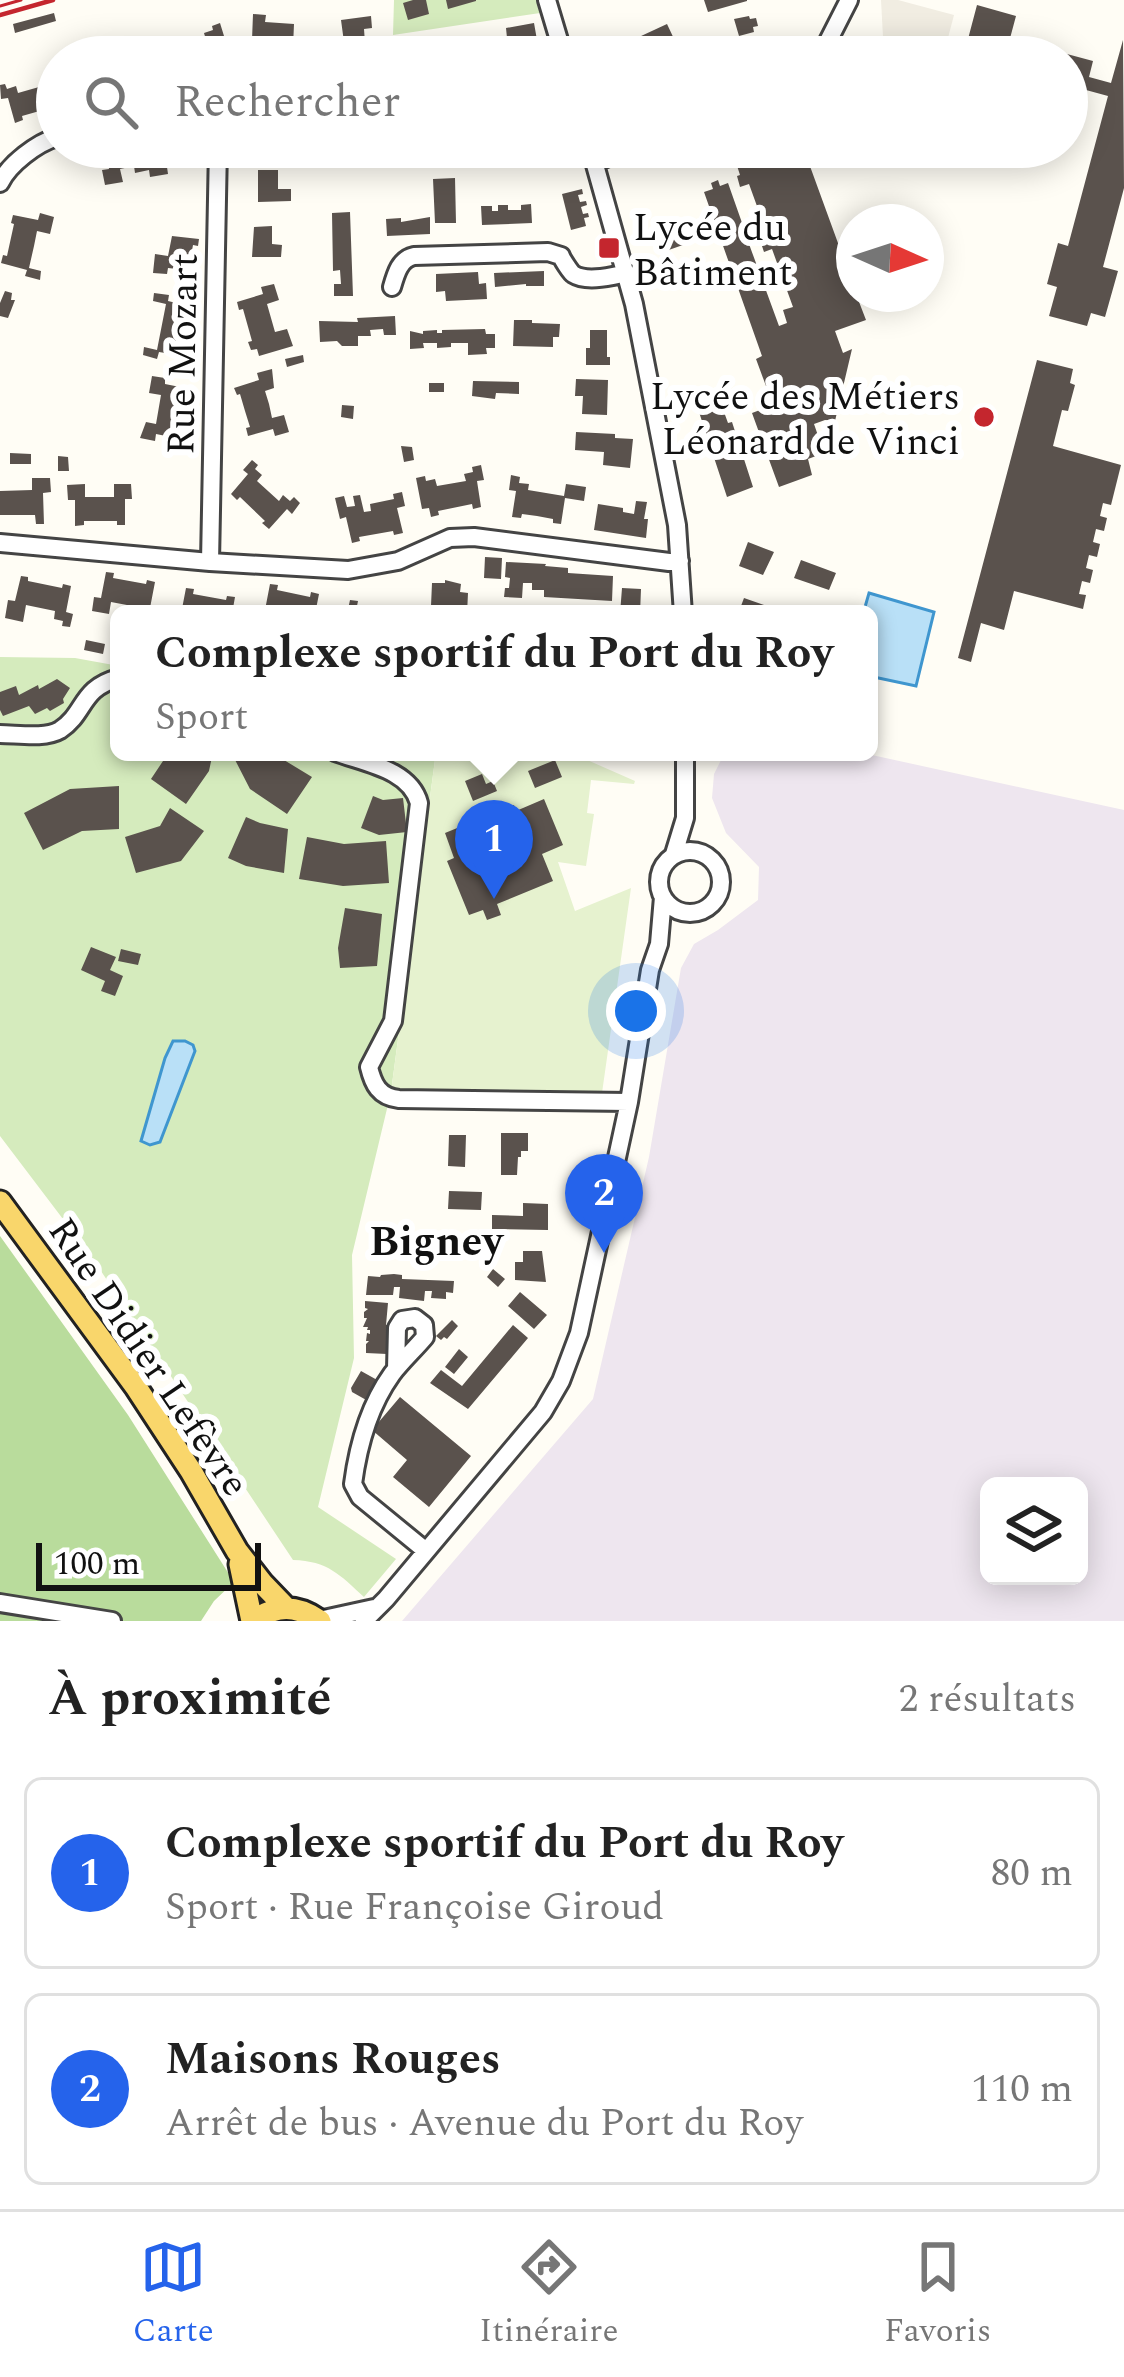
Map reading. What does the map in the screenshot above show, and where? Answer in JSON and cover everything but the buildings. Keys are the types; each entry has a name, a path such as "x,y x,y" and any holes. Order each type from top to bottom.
{"main road":[{"name":"Rue Didier Lefèvre","path":"0,1202 136,1387 237,1551 286,1608"},
{"name":"Rue Didier Lefèvre","path":"237,1551 253,1621"},
{"path":"253,1621 286,1608 307,1612 320,1621"}],"street":[{"path":"547,0 558,36"},
{"path":"831,36 849,0"},
{"path":"0,183 4,174 36,148"},
{"name":"Rue Mozart","path":"209,562 218,168"},
{"path":"597,168 627,272 677,525 682,605"},
{"path":"392,287 400,265 414,256 548,252 561,256 569,271 579,276 601,278 627,272"},
{"path":"0,543 347,570 398,561 450,538 474,536 680,561"},
{"path":"0,734 59,731 101,683 110,680"},
{"path":"359,761 398,776 416,792 419,803 393,1021 369,1067 381,1093 399,1099 629,1102"},
{"path":"685,761 685,818 674,854 661,871 660,889 676,910 686,913 707,908 720,892 720,870 685,818"},
{"path":"674,854 685,850 706,854"},
{"path":"320,1621 369,1615 542,1412 561,1381 579,1333 629,1102 650,970 659,944 663,897"},
{"path":"659,944 686,913"},
{"path":"396,1369 367,1420 353,1484 360,1497 426,1551"},
{"path":"0,1603 112,1621"}],"shaded area":[{"path":"881,0 954,15 948,36 883,36"},
{"path":"878,756 1124,810 1124,1621 402,1621 593,1399 649,1157 681,968 694,944 758,900 759,867 726,833 712,798 720,761 878,761"}],"green space":[{"path":"394,0 536,0 540,13 393,35"},
{"path":"0,657 75,658 110,664 110,761 435,761 391,1092 352,1255 354,1358 318,1507 396,1559 364,1597 325,1566 293,1560 91,1256 0,1136"},
{"path":"435,761 589,761 635,781 591,780 587,813 594,814 586,866 558,862 575,911 631,888 602,1093 391,1092"},
{"path":"0,1236 128,1415 234,1582 201,1621 0,1621"}],"water":[{"path":"869,593 934,612 916,686 878,678 878,605 866,605"},
{"path":"173,1041 185,1041 195,1051 160,1142 150,1145 141,1141"}],"tram line":[{"path":"0,6 21,0"}],"railway":[{"path":"0,15 53,0"}],"place":[{"name":"Lycée du Bâtiment","path":"609,248"},
{"name":"Lycée des Métiers Léonard de Vinci","path":"984,417"},
{"name":"Complexe sportif du Port du Roy","path":"494,899"},
{"name":"Maisons Rouges","path":"604,1253"}],"district":[{"name":"Bigney","path":"436,1240"}]}
